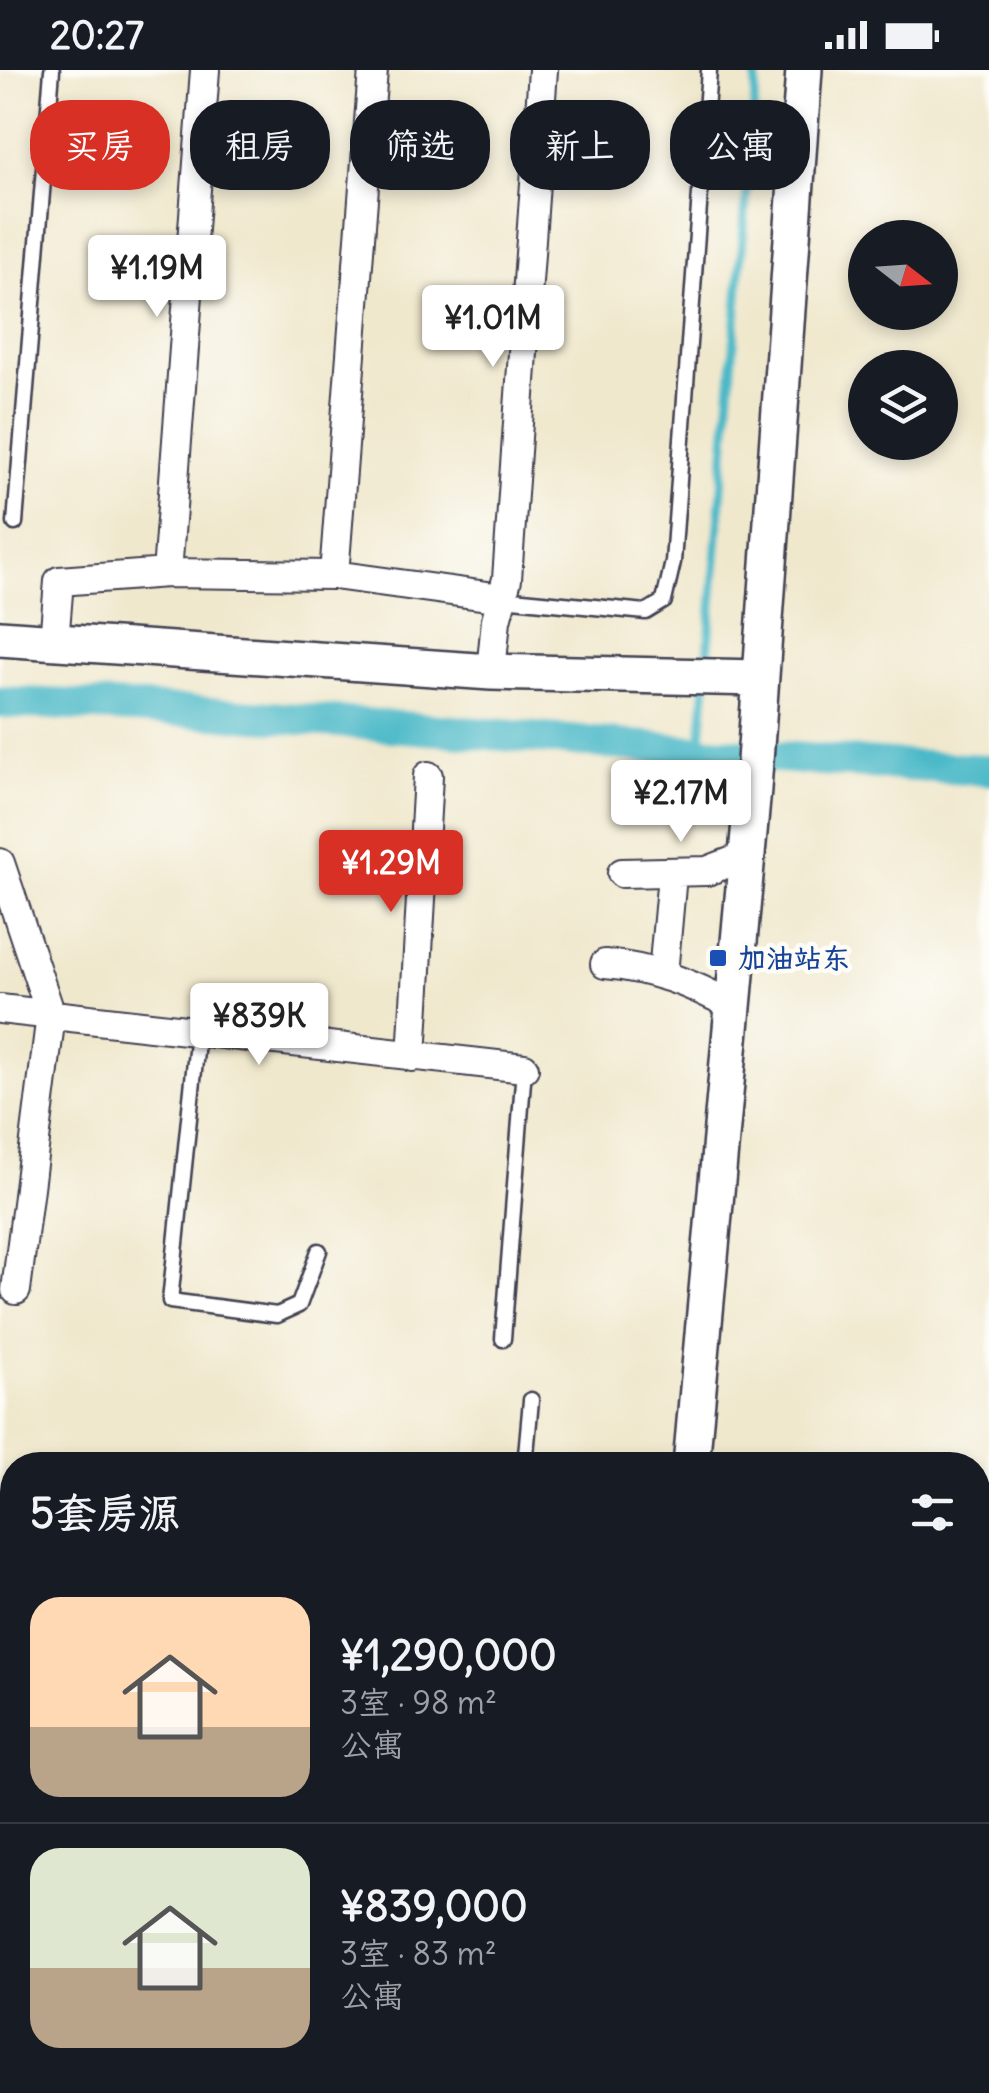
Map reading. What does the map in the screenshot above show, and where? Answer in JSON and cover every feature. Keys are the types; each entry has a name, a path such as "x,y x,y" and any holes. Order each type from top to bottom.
{"street":[{"path":"167,574 205,70"},
{"path":"334,575 373,70"},
{"path":"492,672 507,578 543,70"},
{"path":"692,1452 753,790 804,70"},
{"path":"54,642 59,581 167,574 334,575 502,598"},
{"path":"0,638 492,672 760,678"},
{"path":"412,1056 428,776"},
{"path":"622,873 672,875 707,871 746,856"},
{"path":"0,863 51,1015 16,1290"},
{"path":"663,974 672,875"},
{"path":"605,964 663,974 733,1006"},
{"path":"0,1009 524,1068"}],"lane":[{"path":"15,523 52,70"},
{"path":"502,598 646,612 664,601 672,562 709,70"},
{"path":"198,1032 170,1301 277,1315 299,1305 319,1251"},
{"path":"503,1339 524,1068"},
{"path":"526,1452 531,1400"}],"waterway":[{"path":"707,667 757,70"},
{"path":"700,750 706,683"},
{"path":"0,702 247,715 989,770"}],"place":[{"name":"加油站东","path":"718,958"}]}
